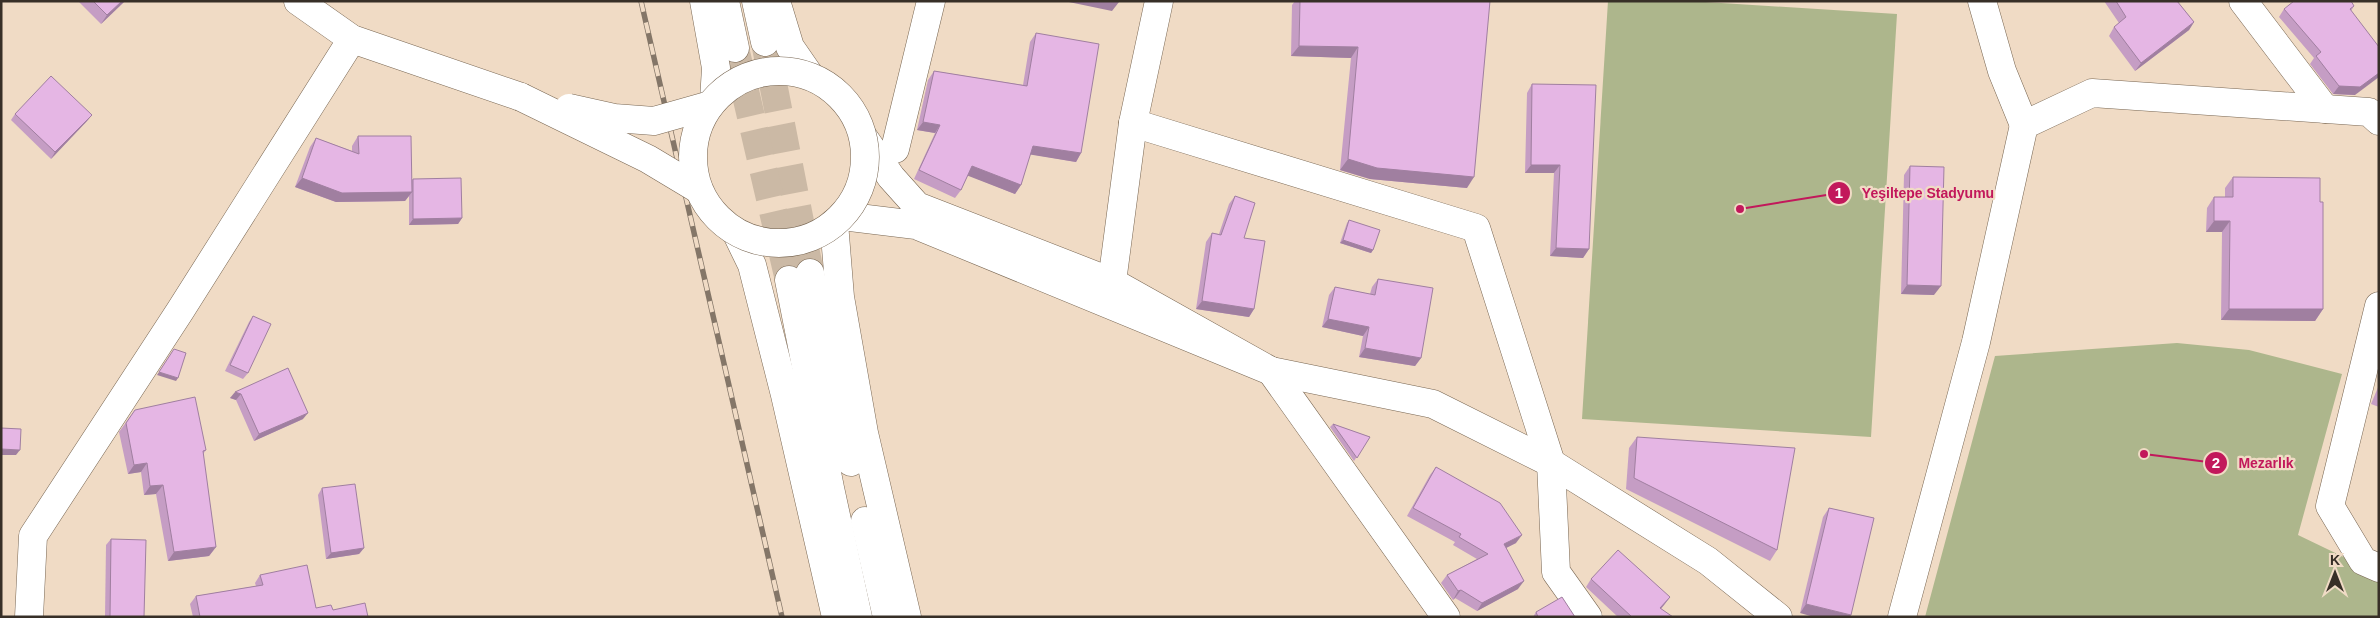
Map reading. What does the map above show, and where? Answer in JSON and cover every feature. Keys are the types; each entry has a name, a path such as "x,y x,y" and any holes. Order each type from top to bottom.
{"street":[{"path":"298,1 352,39 521,97 614,118 654,121 711,103"},
{"path":"704,1 716,68 711,103"},
{"path":"725,1 735,48"},
{"path":"756,1 765,42"},
{"path":"776,1 790,47 810,76"},
{"path":"896,149 932,1"},
{"path":"1112,282 1133,123 1159,1"},
{"path":"1902,617 1976,342 2024,125 2002,72 1982,1"},
{"path":"2243,1 2325,109"},
{"path":"29,617 33,536 180,311 352,39"},
{"path":"864,138 866,166 858,193 838,219 820,233 792,242 763,242 736,232 713,214 698,189 692,161 695,132 711,103 728,86 754,73 783,70 810,76 835,90 853,111 864,138 891,177 917,206 1271,371 1432,404 1551,464 1708,561 1778,617"},
{"path":"2024,125 2092,93 2376,113"},
{"path":"521,97 648,159 698,189"},
{"path":"1133,123 1476,228 1551,464 1556,572 1588,617"},
{"path":"838,219 916,225 1054,270 1112,282 1271,371 1446,617"},
{"path":"838,219 840,297 864,433 907,617"},
{"path":"736,232 752,265 785,395 836,617"},
{"path":"858,617 830,488 800,277 847,445 887,617"},
{"path":"2379,306 2330,506 2363,561 2379,568"}],"green space":[{"path":"1608,1 1690,1 1897,14 1871,437 1582,419"},
{"path":"2177,343 2249,350 2342,374 2298,535 2379,574 2379,617 1925,617 1995,356"}],"building":[{"path":"93,1 122,1 107,15"},
{"path":"1300,1 1490,1 1474,177 1377,168 1348,159 1358,47 1299,46"},
{"path":"2116,1 2177,1 2194,22 2141,63 2114,27 2126,17"},
{"path":"2294,1 2351,1 2354,6 2350,9 2379,47 2379,73 2360,87 2339,86 2316,56 2321,52 2284,9"},
{"path":"1036,33 1099,44 1081,153 1033,146 1021,185 972,166 961,190 919,170 940,125 923,122 934,71 1027,86"},
{"path":"51,76 92,115 55,152 15,114"},
{"path":"1532,84 1596,85 1589,249 1556,248 1560,165 1531,165"},
{"path":"358,136 411,136 412,192 342,193 302,178 316,138 359,154"},
{"path":"1910,166 1944,167 1941,286 1907,285"},
{"path":"2233,177 2320,178 2320,202 2323,202 2323,309 2229,309 2230,221 2214,221 2214,197 2233,197"},
{"path":"461,178 462,218 413,219 413,179"},
{"path":"1235,196 1255,203 1244,238 1265,241 1254,309 1202,301 1212,233 1221,235"},
{"path":"1349,220 1380,230 1373,250 1343,240"},
{"path":"1378,279 1433,288 1421,358 1365,348 1369,327 1328,319 1335,287 1375,295"},
{"path":"253,316 271,324 248,373 230,365"},
{"path":"174,349 186,353 178,378 159,372"},
{"path":"288,368 308,413 259,434 241,394 235,392"},
{"path":"195,397 206,450 203,451 216,547 174,552 163,485 150,486 147,463 134,465 126,423 135,410"},
{"path":"1333,424 1370,437 1357,458"},
{"path":"1,428 21,429 20,450 1,449"},
{"path":"1637,437 1795,448 1777,550 1634,478"},
{"path":"1436,467 1500,503 1522,535 1504,544 1524,581 1482,603 1461,590 1458,591 1447,575 1488,554 1459,537 1461,534 1413,508"},
{"path":"355,484 364,548 331,553 322,488"},
{"path":"1829,508 1874,518 1851,615 1806,604"},
{"path":"111,539 146,540 144,617 110,617"},
{"path":"1618,550 1670,597 1660,608 1673,617 1632,617 1591,579"},
{"path":"307,565 316,608 331,605 333,610 365,603 368,617 200,617 196,596 263,585 260,575"},
{"path":"1562,597 1575,617 1538,617 1536,612"}],"tunnel":[{"path":"765,42 810,273"},
{"path":"735,48 789,280"}],"railway":[{"path":"641,1 782,617"}],"place":[{"name":"Yeşiltepe Stadyumu","path":"1740,209"},
{"name":"Mezarlık","path":"2144,454"}]}
